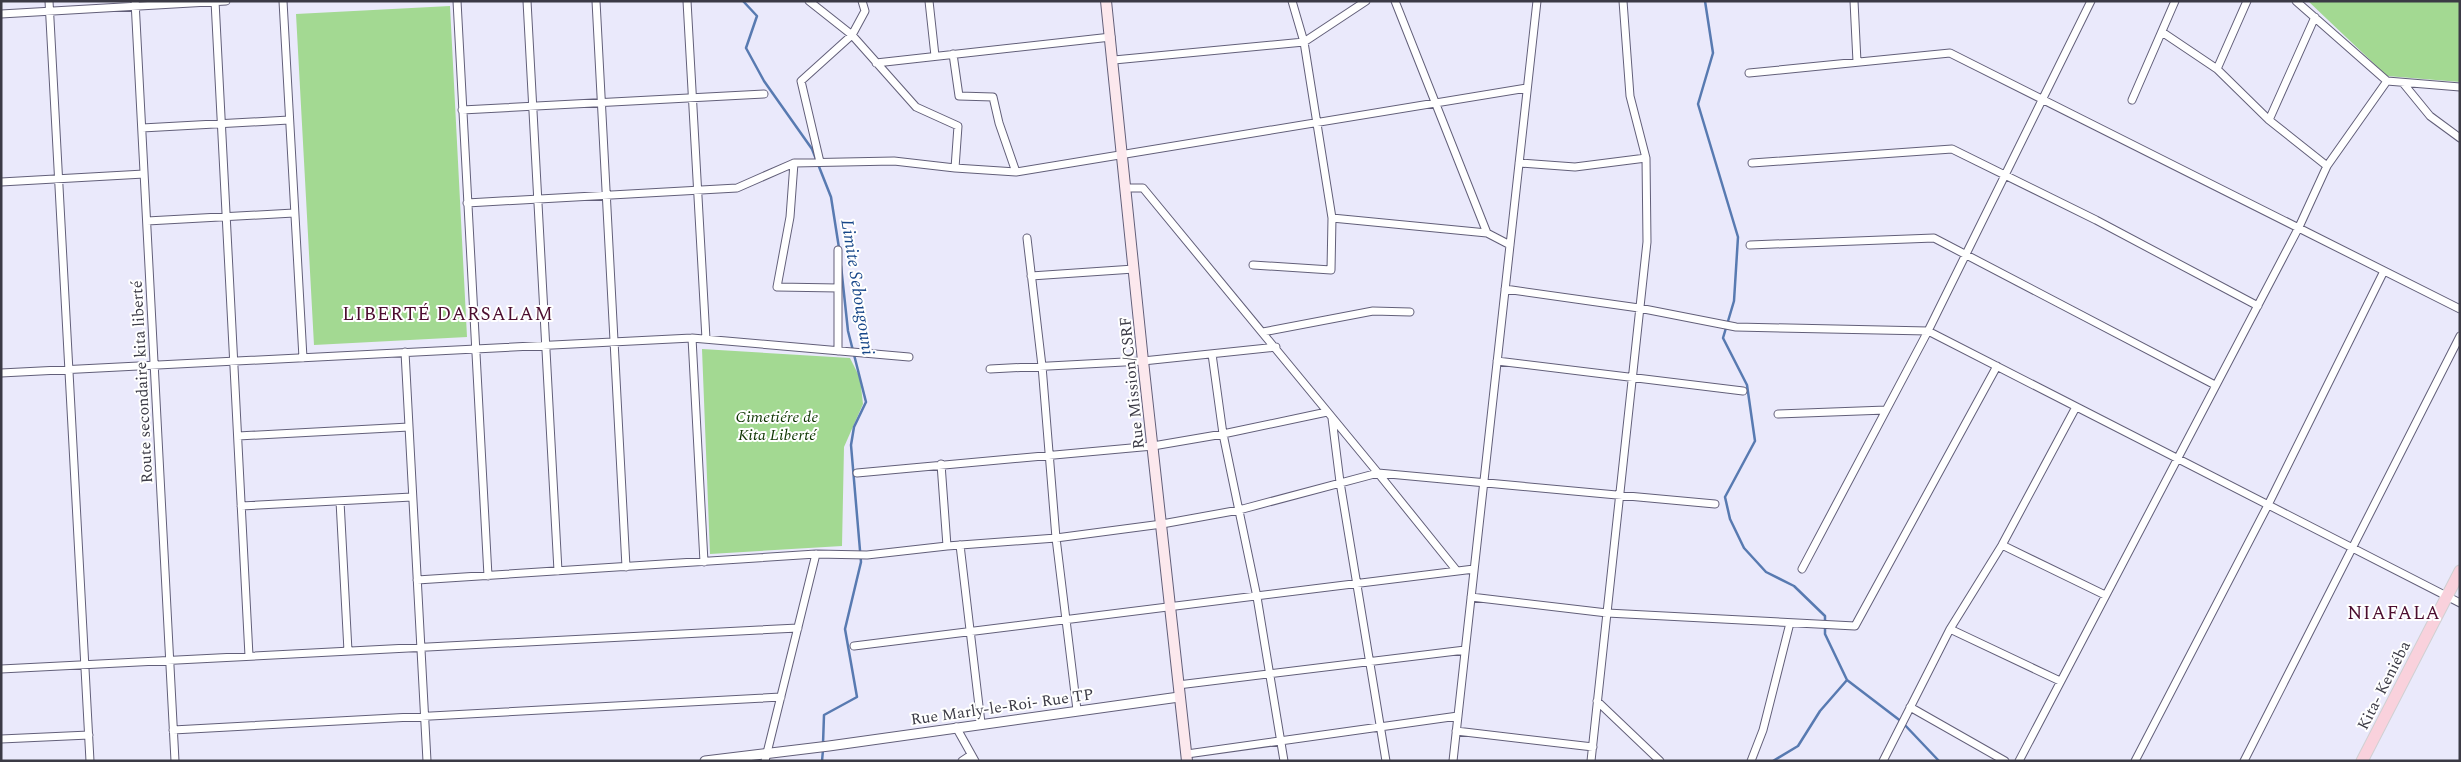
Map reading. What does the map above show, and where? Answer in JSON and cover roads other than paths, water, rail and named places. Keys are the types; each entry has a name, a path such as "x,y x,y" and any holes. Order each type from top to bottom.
{"main road":[{"name":"Rue Mission/CSRF","path":"1106,1 1114,60 1143,361 1187,757"},
{"name":"Kita- Keniéba","path":"2362,761 2460,571"}],"street":[{"path":"49,1 90,761"},
{"path":"1,14 50,12 135,4 226,1"},
{"path":"283,1 302,358"},
{"path":"457,1 488,576"},
{"path":"527,1 558,571"},
{"path":"596,1 626,567"},
{"path":"687,1 706,339"},
{"path":"809,1 852,34 916,107 958,126 955,168"},
{"path":"820,162 801,81 852,34 865,11 862,1"},
{"path":"929,1 935,56"},
{"path":"1253,265 1331,270 1332,218 1304,42 1292,1"},
{"path":"1114,60 1304,42 1366,1"},
{"path":"1395,1 1487,233"},
{"path":"1453,761 1537,1"},
{"path":"1591,761 1647,242 1646,158 1630,96 1623,1"},
{"path":"1854,1 1857,62"},
{"path":"1802,569 1928,331 2091,1"},
{"path":"2132,100 2175,1"},
{"path":"2217,69 2247,1"},
{"path":"2296,1 2386,81 2460,87"},
{"path":"215,2 249,656"},
{"name":"Route secondaire kita liberté","path":"135,4 175,761"},
{"path":"2269,120 2315,17"},
{"path":"2162,32 2217,69 2269,120 2327,166"},
{"path":"876,63 1111,37"},
{"path":"1749,73 1950,52 2460,309"},
{"path":"953,54 960,96 992,96 1016,172"},
{"path":"2019,761 2176,458 2299,227 2327,166 2386,81"},
{"path":"2403,83 2430,116 2460,138"},
{"path":"468,203 737,188 794,163 894,161 1016,172 1123,156 1527,88"},
{"path":"462,110 764,94"},
{"path":"142,128 289,120"},
{"path":"1752,163 1952,149 2096,220 2258,306"},
{"path":"1519,163 1576,167 1646,158"},
{"path":"794,163 790,216 777,287 838,288"},
{"path":"1,182 144,174"},
{"path":"1126,188 1143,188 1263,332 1457,571"},
{"path":"147,221 294,213"},
{"path":"1332,218 1487,233 1510,246"},
{"path":"1026,238 1042,366 1056,538 1077,710"},
{"path":"1750,245 1934,238 2215,385"},
{"path":"838,250 838,351"},
{"path":"1031,276 1134,269"},
{"path":"2135,761 2268,505 2384,270"},
{"path":"1505,289 1639,308 1736,327 1928,331 2460,603"},
{"path":"1263,332 1373,310 1410,312"},
{"path":"2244,761 2460,336"},
{"path":"1,373 692,338 909,357"},
{"path":"692,338 704,562"},
{"path":"990,368 1143,361 1276,348"},
{"path":"405,352 427,761"},
{"path":"1212,354 1223,434 1257,597 1284,761"},
{"path":"1497,361 1743,391"},
{"path":"1471,597 1607,613 1855,626 1997,366"},
{"path":"1883,761 1950,628 2002,545 2076,407"},
{"path":"1778,414 1886,410"},
{"path":"857,473 1048,454 1153,446 1223,434 1327,412"},
{"path":"1332,418 1340,482 1386,761"},
{"path":"238,436 409,426"},
{"path":"941,464 947,546"},
{"path":"417,580 816,554 868,554 1056,538 1162,524 1239,510 1378,473 1715,504"},
{"path":"241,506 412,497"},
{"path":"340,501 348,651"},
{"path":"960,545 981,723"},
{"path":"2002,545 2105,595"},
{"path":"705,761 766,756 816,554"},
{"path":"854,646 1474,569"},
{"path":"1751,761 1763,730 1790,622"},
{"path":"1,670 798,628"},
{"path":"1950,628 2060,681"},
{"path":"1178,685 1465,650"},
{"name":"Rue Marly-le-Roi- Rue TP","path":"766,756 981,723 1179,696"},
{"path":"173,730 781,697"},
{"path":"1597,701 1660,761"},
{"path":"1910,707 2005,761"},
{"path":"1187,757 1281,741 1458,716"},
{"path":"956,727 973,758 962,761"},
{"path":"1456,731 1592,746"},
{"path":"1,739 89,735"}],"waterway":[{"name":"Limite Sebougouni","path":"743,1 757,16 746,48 764,81 812,149 831,197 839,248"},
{"path":"1705,1 1713,53 1698,104 1738,237 1734,301 1723,338 1747,385 1755,441 1725,497 1730,519 1744,548 1766,572 1794,586 1825,616 1825,634 1847,680 1902,722 1939,761"},
{"name":"Limite Sebougouni","path":"823,744 824,715 857,697 845,629 861,562 851,445 854,427 866,402 848,331 841,266"},
{"path":"1773,761 1798,746 1820,711 1847,680"},
{"name":"Limite Sebougouni","path":"822,761 823,750"}],"district":[{"name":"LIBERTÉ DARSALAM","path":"448,313"},
{"name":"NIAFALA","path":"2394,612"}],"park label":[{"name":"Cimetiére de Kita Liberté","path":"777,425"}]}
